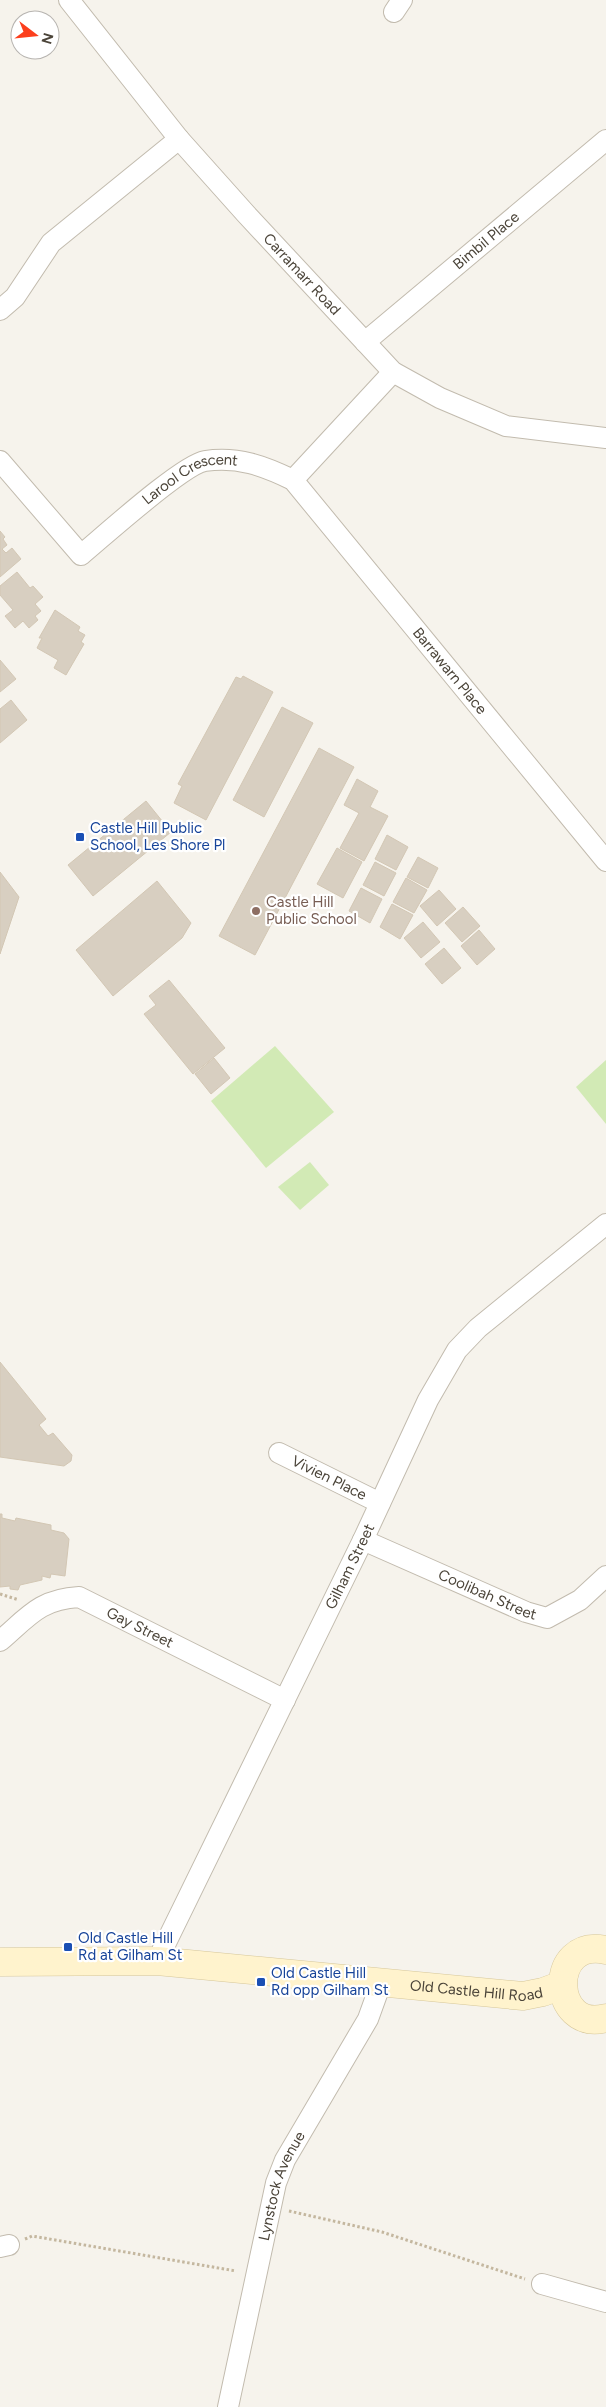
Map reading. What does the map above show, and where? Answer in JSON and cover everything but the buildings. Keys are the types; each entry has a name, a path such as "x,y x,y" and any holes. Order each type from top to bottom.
{"street":[{"name":"Carramarr Road","path":"69,0 179,138 393,372 440,398 506,426 606,438"},
{"path":"0,310 15,297 51,243 179,138"},
{"name":"Bimbil Place","path":"365,342 606,140"},
{"path":"293,480 393,372"},
{"name":"Larool Crescent","path":"0,461 81,555 173,479 203,461 238,459 264,466 293,480"},
{"name":"Barrawarn Place","path":"293,480 606,861"},
{"name":"Gilham Street","path":"157,1961 363,1540 428,1400 457,1350 478,1328 606,1224"},
{"name":"Vivien Place","path":"279,1453 380,1503"},
{"name":"Coolibah Street","path":"363,1540 526,1612 547,1618 580,1600 606,1576"},
{"name":"Gay Street","path":"0,1641 41,1606 60,1598 79,1597 285,1700"},
{"path":"606,1950 587,1950 576,1955 566,1968 562,1985 564,1997 570,2007 578,2014 589,2019 606,2018"},
{"name":"Old Castle Hill Road","path":"0,1962 157,1961 523,1996 543,1992 562,1985"},
{"name":"Lynstock Avenue","path":"228,2407 276,2183 285,2160 368,2019 381,1983"},
{"path":"542,2284 606,2302"}],"path":[{"path":"270,2207 382,2232 542,2284"},
{"path":"5,2246 32,2236 236,2271"}],"green space":[{"path":"275,1046 334,1112 266,1168 211,1101"},
{"path":"606,1060 606,1124 576,1087"},
{"path":"310,1162 329,1185 300,1210 278,1187"}],"place":[{"name":"Castle Hill Public School, Les Shore Pl","path":"80,837"},
{"name":"Castle Hill Public School","path":"256,911"},
{"name":"Old Castle Hill Rd at Gilham St","path":"68,1947"},
{"name":"Old Castle Hill Rd opp Gilham St","path":"261,1982"}]}
